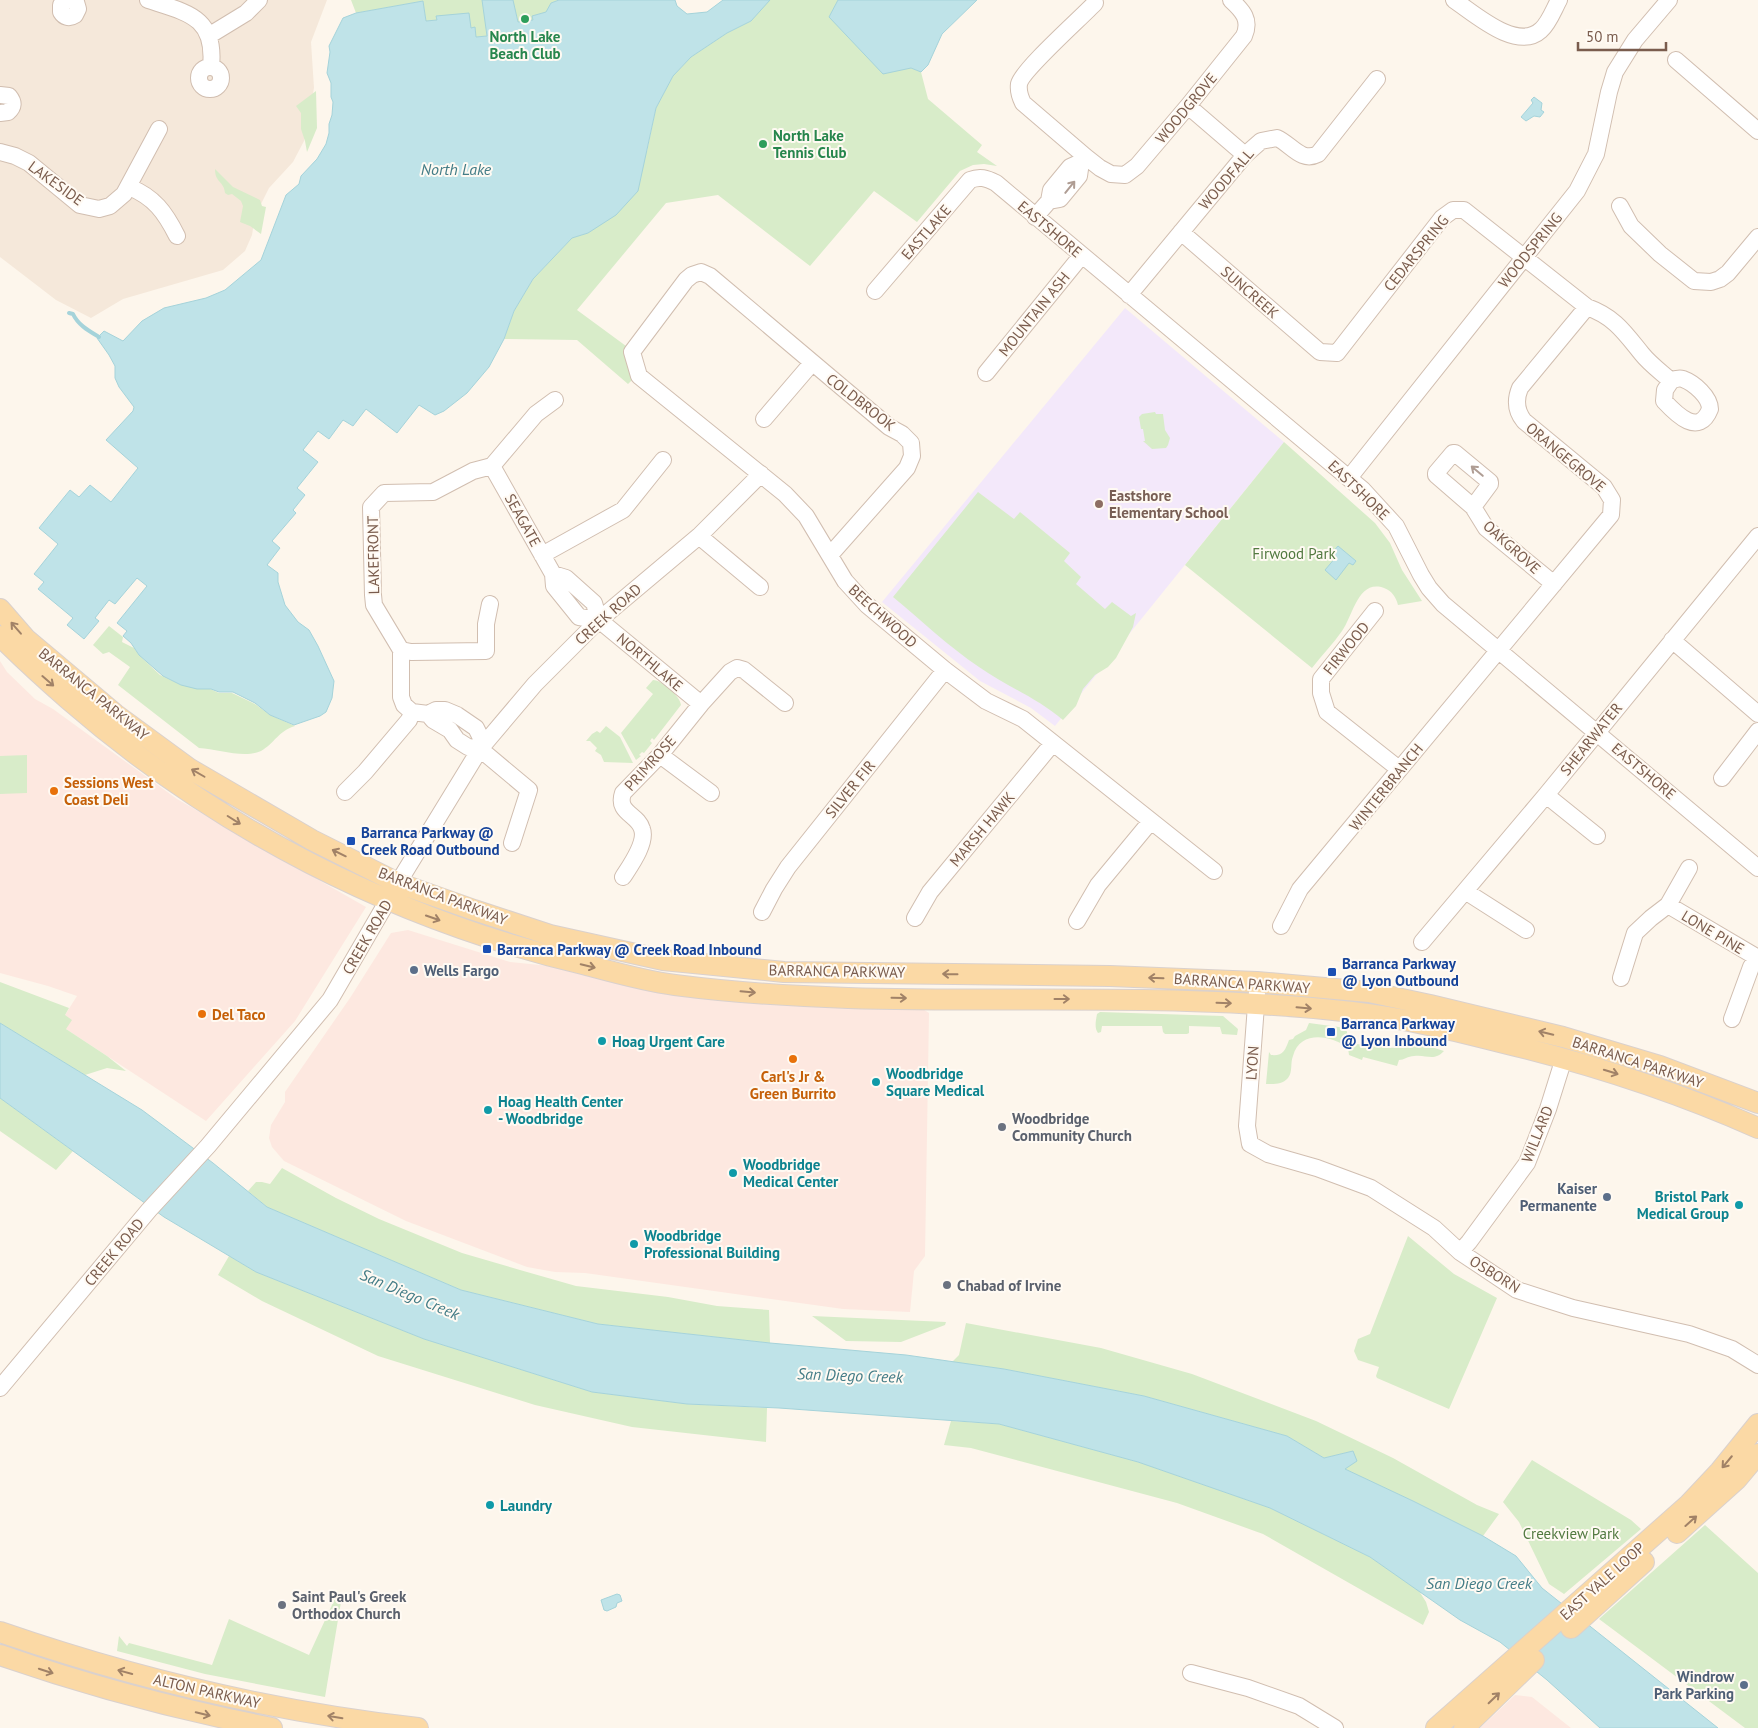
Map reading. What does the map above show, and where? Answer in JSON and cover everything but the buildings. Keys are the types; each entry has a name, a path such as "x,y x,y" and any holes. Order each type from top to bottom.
{"main road":[{"name":"BARRANCA PARKWAY","path":"0,609 33,645 115,714 190,769 312,840 398,883 550,935 663,960 784,972 1110,976 1257,982 1369,992 1563,1037 1660,1066 1758,1104"},
{"name":"BARRANCA PARKWAY","path":"0,636 20,657 110,735 186,791 286,851 409,910 532,952 660,983 782,996 1111,999 1256,1004 1354,1012 1428,1025 1564,1058 1656,1087 1758,1128"},
{"path":"850,998 851,973"},
{"name":"EAST YALE LOOP","path":"1584,1607 1604,1578 1688,1505 1720,1471 1758,1424"},
{"name":"EAST YALE LOOP","path":"1436,1728 1519,1665 1584,1607 1737,1479 1758,1454"},
{"name":"ALTON PARKWAY","path":"0,1632 100,1665 209,1693 315,1714 418,1728"},
{"name":"ALTON PARKWAY","path":"0,1655 151,1701 272,1728"},
{"name":"EAST YALE LOOP","path":"1464,1728 1519,1665"}],"street":[{"path":"148,0 194,16 210,35 211,67"},
{"path":"210,35 246,12 259,0"},
{"name":"WOODGROVE","path":"1084,160 1118,176 1125,175 1137,166 1244,36 1246,16 1231,0"},
{"path":"1454,0 1504,32 1524,38 1534,35 1546,25 1559,0"},
{"name":"WOODSPRING","path":"1349,478 1582,183 1596,154 1609,92 1616,72 1635,40 1669,0"},
{"path":"1035,217 1049,202 1060,199 1079,176 1084,160 1023,103 1019,84 1028,69 1095,3"},
{"path":"1676,60 1758,131"},
{"name":"WOODFALL","path":"1129,295 1245,155 1261,140 1277,138 1305,157 1313,157 1318,154 1377,79"},
{"path":"0,95 9,96 13,106 8,112 0,113"},
{"path":"1188,106 1245,155"},
{"name":"LAKESIDE","path":"0,152 15,156 29,163 80,205 100,216 129,187 158,129"},
{"name":"EASTSHORE","path":"978,177 987,178 996,183 1228,375 1363,490 1396,526 1429,588 1443,604 1758,868"},
{"name":"EASTLAKE","path":"876,291 970,180 978,177"},
{"path":"129,187 150,198 167,216 177,236"},
{"path":"1620,206 1631,226 1660,254 1694,281 1711,282 1720,279 1728,273 1758,237"},
{"name":"CEDARSPRING","path":"1320,352 1337,353 1442,218 1453,210 1464,210 1470,213 1524,257"},
{"name":"SUNCREEK","path":"1180,232 1320,352"},
{"name":"MOUNTAIN ASH","path":"986,373 1082,255"},
{"path":"1524,257 1587,307 1604,314 1622,328 1649,362 1671,381"},
{"name":"COLDBROOK","path":"702,272 710,276 889,427 902,434 911,443 912,456 906,468 830,555"},
{"name":"BEECHWOOD","path":"702,272 692,275 686,280 632,352 639,376 786,494 806,516 845,581 867,605 945,670 986,701 1023,719 1214,871"},
{"name":"ORANGEGROVE","path":"1498,652 1611,515 1612,500 1604,487 1524,421 1519,414 1517,399 1520,388 1587,307"},
{"path":"764,419 812,363"},
{"path":"492,466 536,414 555,400"},
{"path":"542,555 623,510 663,460"},
{"name":"SEAGATE","path":"492,466 554,574 554,586 579,617 599,620 594,603 576,586 561,576 554,574"},
{"name":"LAKEFRONT","path":"412,712 404,705 401,697 400,650 374,605 371,507 384,494 432,492 473,471 492,466"},
{"name":"CREEK ROAD","path":"0,1388 149,1210 208,1146 330,1000 398,883 480,749 535,684 599,620 698,536 761,474"},
{"name":"OAKGROVE","path":"1472,507 1486,528 1554,584"},
{"path":"698,536 760,587"},
{"name":"SHEARWATER","path":"1422,942 1546,795 1758,536"},
{"path":"564,599 576,586"},
{"path":"400,650 411,652 486,651 486,624 490,604"},
{"name":"FIRWOOD","path":"1375,611 1321,679 1321,693 1327,712 1399,769"},
{"name":"NORTHLAKE","path":"599,620 701,704"},
{"path":"1672,640 1758,714"},
{"name":"WINTERBRANCH","path":"1281,926 1300,889 1498,652"},
{"name":"PRIMROSE","path":"623,876 636,858 643,833 641,826 624,809 622,797 626,789 660,754 730,672 737,668 744,670 785,703"},
{"name":"SILVER FIR","path":"762,912 788,866 945,670"},
{"path":"346,792 409,720 412,712 428,714 433,720 452,722 476,728 481,738 480,749 529,790 512,843"},
{"path":"1722,778 1758,731"},
{"name":"MARSH HAWK","path":"914,918 930,892 1053,743"},
{"path":"660,754 711,793"},
{"path":"1546,795 1597,836"},
{"path":"1077,921 1098,884 1151,821"},
{"path":"1620,978 1635,933 1668,905 1688,868"},
{"path":"1465,891 1526,930"},
{"name":"LONE PINE","path":"1668,905 1755,952"},
{"path":"1732,1019 1755,952"},
{"name":"LYON","path":"1250,1144 1247,1126 1257,982"},
{"name":"WILLARD","path":"1460,1252 1527,1163 1548,1109 1564,1058"},
{"name":"OSBORN","path":"1250,1144 1268,1154 1308,1165 1371,1188 1434,1228 1460,1252 1517,1290 1573,1308 1689,1334 1732,1349 1758,1366"},
{"path":"1191,1674 1248,1688 1300,1706 1335,1728"}],"shaded area":[{"path":"0,0 327,0 311,42 314,88 304,141 293,162 269,188 255,216 252,235 245,251 223,270 123,299 91,318 56,300 0,257"},
{"name":"Eastshore Elementary School","path":"1125,308 1284,442 1055,726 1031,708 980,681 882,602"},
{"path":"0,661 7,672 35,699 53,709 177,799 366,907 295,1021 206,1121 66,1029 65,1015 77,996 0,973"},
{"path":"408,930 510,962 550,966 641,986 918,1006 929,1013 925,1256 914,1271 910,1312 843,1309 585,1273 555,1272 527,1267 406,1221 284,1161 272,1147 269,1138 271,1125 285,1102 285,1092 350,998 391,933"},
{"path":"1515,1695 1532,1697 1571,1728 1480,1728"}],"green space":[{"name":"North Lake Beach Club","path":"351,0 559,0 551,3 547,12 532,16 533,20 518,22 515,10 485,13 487,36 476,37 471,28 437,16 437,20 426,21 423,1 356,13"},
{"path":"769,0 838,0 829,17 911,68 921,72 928,99 982,145 977,152 997,166 973,165 960,171 917,222 874,191 810,266 718,195 666,203 577,310 626,346 633,379 628,384 577,340 504,339 514,311 533,279 572,238 588,233 647,151 656,108 673,76 691,57 727,33 751,21"},
{"path":"316,91 317,128 307,152 301,129 301,113 296,106"},
{"path":"215,169 233,187 260,200 262,206 266,207 261,234 240,222 243,206 241,201 232,194 228,195 225,193 223,186 216,177"},
{"path":"1155,412 1156,414 1163,414 1165,430 1170,438 1166,448 1152,449 1143,441 1145,441 1139,417 1142,414"},
{"name":"Firwood Park","path":"1284,442 1375,523 1390,543 1402,570 1422,601 1398,605 1396,599 1387,589 1375,587 1368,589 1357,600 1342,631 1312,668 1185,565"},
{"path":"978,492 1014,519 1020,512 1070,553 1064,561 1081,577 1076,584 1105,609 1112,602 1131,616 1136,613 1133,627 1116,658 1108,667 1095,675 1083,689 1076,706 1063,720 1043,705 989,674 968,659 893,597"},
{"path":"109,626 123,637 122,642 134,648 160,675 181,685 210,689 219,693 232,693 255,704 270,715 295,726 280,734 266,748 254,753 239,754 199,748 118,685 130,667 109,652 103,654 93,645"},
{"path":"653,680 670,690 678,698 681,705 654,740 652,738 650,741 652,743 644,753 642,752 639,755 641,756 636,760 621,733 653,694 646,688"},
{"path":"606,726 620,737 633,763 604,762 601,755 595,751 597,748 590,741 586,741 597,731 600,733"},
{"path":"27,755 27,793 0,794 0,756"},
{"path":"0,982 69,1008 65,1015 72,1020 66,1029 126,1071 107,1068 85,1075 0,1023"},
{"path":"1100,1012 1223,1016 1238,1029 1237,1035 1222,1034 1220,1027 1189,1026 1189,1033 1187,1034 1165,1034 1162,1026 1102,1026 1101,1032 1098,1033 1096,1021 1097,1014"},
{"path":"1309,1023 1346,1028 1349,1041 1356,1044 1377,1043 1394,1048 1401,1045 1406,1039 1444,1051 1433,1057 1412,1056 1399,1060 1397,1066 1363,1057 1362,1060 1349,1055 1348,1048 1341,1044 1333,1040 1317,1037 1302,1042 1297,1048 1292,1059 1290,1073 1286,1080 1281,1083 1266,1084 1269,1052 1271,1055 1281,1054 1289,1040 1306,1030"},
{"path":"0,1098 73,1151 56,1170 0,1131"},
{"path":"282,1168 379,1219 462,1253 520,1270 576,1286 668,1297 717,1306 769,1310 770,1343 598,1324 461,1290 267,1207 248,1191 256,1182 270,1184"},
{"path":"1408,1236 1454,1274 1497,1298 1449,1409 1377,1378 1379,1367 1358,1360 1354,1351 1358,1339 1370,1334"},
{"path":"229,1256 256,1272 424,1339 592,1392 687,1404 767,1408 766,1442 632,1427 535,1405 378,1356 262,1301 218,1275"},
{"path":"812,1316 946,1322 945,1325 901,1342 846,1341"},
{"path":"966,1323 1101,1348 1192,1374 1316,1421 1393,1458 1477,1505 1499,1514 1483,1536 1344,1469 1353,1451 1324,1458 1287,1436 1144,1396 1004,1369 952,1362 959,1355"},
{"path":"951,1421 999,1424 1138,1462 1270,1508 1370,1557 1419,1591 1426,1602 1429,1612 1423,1625 1263,1534 1177,1503 971,1448 944,1445"},
{"name":"Creekview Park","path":"1532,1460 1631,1520 1641,1529 1564,1594 1549,1584 1519,1522 1503,1502"},
{"path":"1705,1525 1758,1573 1758,1728 1745,1728 1599,1619"},
{"path":"337,1594 342,1596 325,1697 205,1674 117,1651 119,1636 127,1646 129,1643 212,1665 229,1619 309,1655"}],"water":[{"name":"North Lake","path":"482,0 513,0 518,22 533,20 532,16 546,12 551,3 559,0 675,0 677,6 687,14 707,12 723,0 770,0 751,21 727,33 691,57 673,76 656,108 638,191 616,215 588,233 572,238 533,279 514,311 504,339 489,367 467,393 444,411 435,415 419,405 397,433 366,409 353,426 343,420 329,439 318,431 303,450 318,462 297,488 305,495 293,510 296,513 272,541 280,548 267,565 278,573 278,582 285,605 298,622 309,630 334,681 332,698 326,712 294,725 270,715 255,703 233,692 197,689 181,685 163,676 139,655 131,643 123,636 127,631 117,623 147,586 137,578 115,604 109,600 95,618 99,621 84,639 67,625 73,618 38,589 44,582 34,574 58,544 39,528 70,490 79,497 90,485 111,502 138,468 106,440 133,411 134,407 119,387 115,378 115,366 97,338 104,331 123,341 142,321 164,308 206,298 225,290 261,260 286,195 299,184 301,176 317,159 326,144 333,102 331,83 327,73 329,46 343,18 356,13 423,1 426,21 437,20 436,16 469,13 471,28 475,27 476,37 487,36"},
{"path":"838,0 977,0 942,34 928,65 921,72 911,68 883,74 829,17"},
{"path":"1534,97 1542,103 1541,110 1544,112 1540,117 1534,116 1526,121 1521,117 1533,103 1531,100"},
{"path":"1338,546 1356,561 1353,565 1349,563 1336,580 1325,570 1336,557 1332,553"},
{"name":"San Diego Creek","path":"0,1023 142,1110 213,1163 267,1207 461,1290 598,1324 770,1343 906,1355 1004,1369 1144,1396 1287,1436 1324,1458 1353,1451 1357,1461 1345,1469 1483,1536 1516,1556 1542,1588 1718,1728 1600,1728 1547,1680 1500,1642 1460,1620 1370,1557 1270,1508 1138,1462 999,1424 779,1408 687,1404 592,1392 424,1339 256,1272 164,1217 0,1098"},
{"path":"617,1594 620,1595 622,1601 617,1603 616,1607 607,1611 604,1610 601,1600"}],"waterway":[{"path":"69,313 73,314 84,327 99,337"}],"place":[{"name":"North Lake Beach Club","path":"525,19"},
{"name":"North Lake Tennis Club","path":"763,144"},
{"name":"Eastshore Elementary School","path":"1099,504"},
{"name":"Sessions West Coast Deli","path":"54,791"},
{"name":"Barranca Parkway @ Creek Road Outbound","path":"351,841"},
{"name":"Barranca Parkway @ Creek Road Inbound","path":"487,949"},
{"name":"Wells Fargo","path":"414,970"},
{"name":"Barranca Parkway @ Lyon Outbound","path":"1332,972"},
{"name":"Del Taco","path":"202,1014"},
{"name":"Barranca Parkway @ Lyon Inbound","path":"1331,1032"},
{"name":"Hoag Urgent Care","path":"602,1041"},
{"name":"Carl's Jr & Green Burrito","path":"793,1059"},
{"name":"Woodbridge Square Medical","path":"876,1082"},
{"name":"Hoag Health Center - Woodbridge","path":"488,1110"},
{"name":"Woodbridge Community Church","path":"1002,1127"},
{"name":"Woodbridge Medical Center","path":"733,1173"},
{"name":"Kaiser Permanente","path":"1607,1197"},
{"name":"Bristol Park Medical Group","path":"1739,1205"},
{"name":"Woodbridge Professional Building","path":"634,1244"},
{"name":"Chabad of Irvine","path":"947,1285"},
{"name":"Laundry","path":"490,1505"},
{"name":"Saint Paul's Greek Orthodox Church","path":"282,1605"},
{"name":"Windrow Park Parking","path":"1744,1685"}]}
